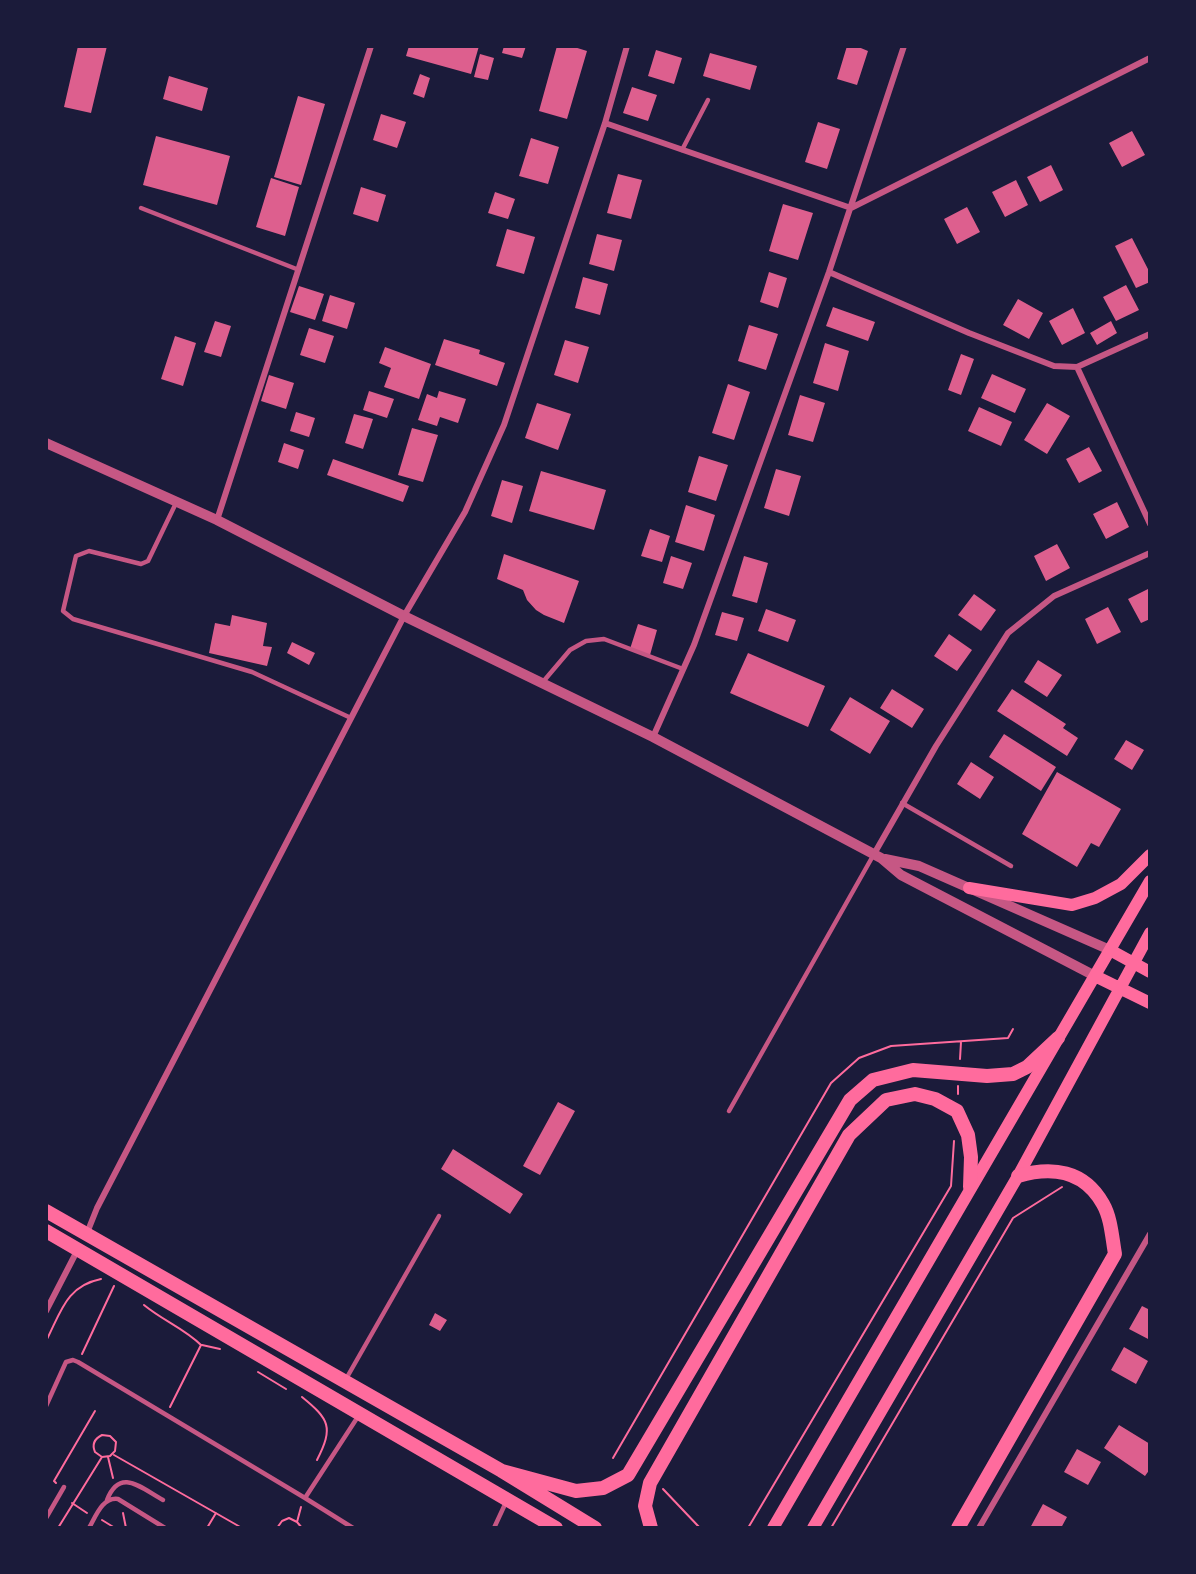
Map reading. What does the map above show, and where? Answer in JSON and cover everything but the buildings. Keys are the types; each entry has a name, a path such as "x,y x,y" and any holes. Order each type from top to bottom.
{"main road":[{"path":"969,888 1072,905 1095,898 1120,884 1149,855"},
{"path":"773,1527 1149,880"},
{"path":"813,1527 1018,1176 1149,933"},
{"path":"1110,950 1149,972"},
{"path":"1095,976 1149,1003"},
{"path":"502,1471 576,1491 603,1488 628,1475 850,1100 873,1080 913,1070 987,1076 1013,1074 1027,1067 1058,1038"},
{"path":"651,1527 645,1506 650,1482 849,1135 886,1100 915,1094 935,1099 957,1111 968,1135 971,1157 970,1187"},
{"path":"958,1527 1114,1254 1110,1224 1104,1205 1092,1189 1076,1177 1057,1171 1037,1170 1018,1176"},
{"path":"46,1211 502,1471 595,1527"},
{"path":"46,1231 556,1527"},
{"path":"78,1249 87,1233"}],"street":[{"path":"217,520 371,46"},
{"path":"87,1233 97,1208 404,616 465,512 504,425 604,123 627,46"},
{"path":"653,737 684,669 829,272 904,46"},
{"path":"604,123 850,208 1149,58"},
{"path":"829,272 1054,366 1077,367 1149,334"},
{"path":"1077,367 1149,524"},
{"path":"46,443 217,520 404,616 653,737 878,856 902,874 1095,976"},
{"path":"878,856 902,803 1008,633 1054,596 1149,553"},
{"path":"878,856 919,866 1110,950"},
{"path":"979,1527 1149,1234"},
{"path":"46,1311 78,1249"}],"lane":[{"path":"682,150 708,100"},
{"path":"141,208 298,270"},
{"path":"177,502 148,561 141,564 89,551 76,556 63,611 73,619 252,672 351,718"},
{"path":"542,683 570,650 586,641 604,639 684,669"},
{"path":"902,803 1011,866"},
{"path":"729,1111 878,856"},
{"path":"345,1381 439,1216"},
{"path":"46,1406 66,1362 73,1360 353,1527"},
{"path":"305,1498 360,1413"},
{"path":"89,1527 114,1486 124,1481 163,1500"},
{"path":"46,1518 64,1487"},
{"path":"107,1500 118,1499 165,1527"},
{"path":"494,1527 508,1500"}],"path":[{"path":"960,1059 961,1042"},
{"path":"748,1527 951,1186 954,1140"},
{"path":"831,1527 1013,1218 1068,1184"},
{"path":"46,1341 69,1297 81,1284 101,1279 120,1288"},
{"path":"78,1362 114,1285"},
{"path":"140,1302 201,1345 222,1350"},
{"path":"166,1415 201,1345"},
{"path":"257,1371 292,1392"},
{"path":"302,1397 321,1413 328,1430 315,1465"},
{"path":"77,1495 54,1481 95,1411"},
{"path":"102,1435 114,1438 116,1447 113,1454 108,1457 102,1457 95,1452 93,1444 102,1435"},
{"path":"113,1454 242,1527"},
{"path":"58,1527 102,1457"},
{"path":"108,1457 114,1486"},
{"path":"663,1489 700,1527"},
{"path":"297,1522 305,1498"},
{"path":"72,1503 95,1518"},
{"path":"97,1527 106,1512"},
{"path":"126,1527 122,1512 131,1517"},
{"path":"207,1527 216,1513"},
{"path":"278,1527 282,1521 289,1518 302,1527"},
{"path":"101,1519 115,1527"}]}
